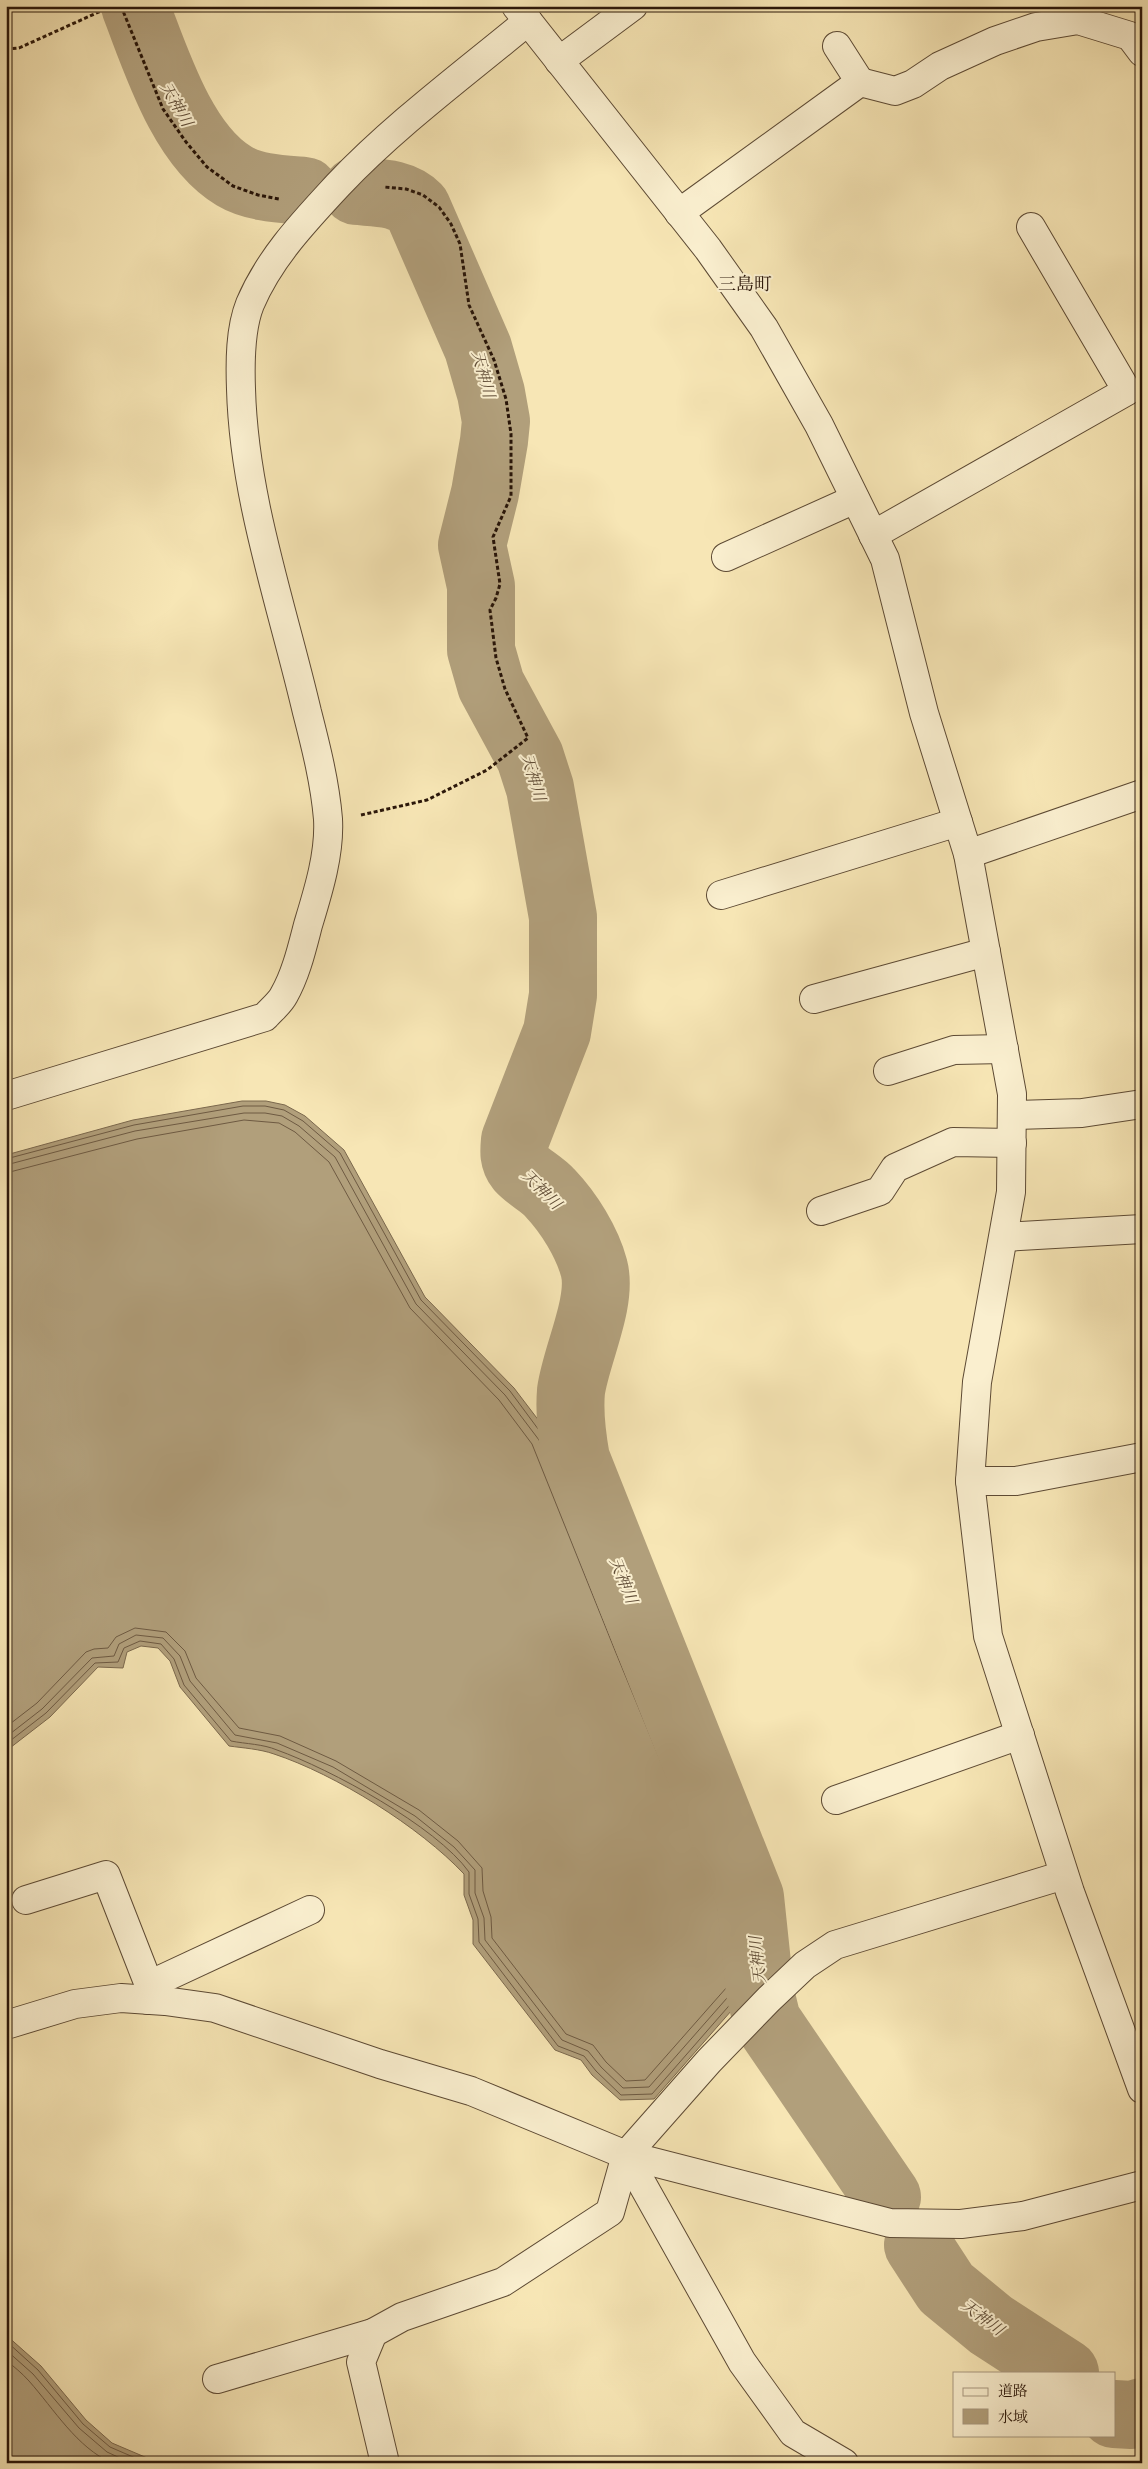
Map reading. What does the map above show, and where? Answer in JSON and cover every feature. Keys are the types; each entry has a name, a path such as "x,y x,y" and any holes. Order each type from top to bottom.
{"street":[{"path":"559,61 632,6"},
{"path":"6,1096 265,1017 284,996 298,961 320,879 328,822 320,768 290,640 254,501 246,457 241,373 243,335 249,306 278,254 299,226 370,153 522,14 679,213 764,328 819,425 885,559 924,713 968,854 1012,1094 1011,1192 977,1382 970,1481 988,1636 1064,1875 1142,2090"},
{"path":"837,46 860,82 894,91 913,84 940,66 995,41 1036,27 1078,20 1130,36 1142,52"},
{"path":"679,213 860,82"},
{"path":"872,535 1127,391 1031,227"},
{"path":"726,557 855,499"},
{"path":"968,854 1142,794"},
{"path":"721,895 958,822"},
{"path":"814,999 986,952"},
{"path":"888,1071 954,1050 1004,1049"},
{"path":"1012,1115 1082,1113 1142,1104"},
{"path":"821,1210 880,1191 894,1168 953,1142 1012,1143"},
{"path":"1004,1237 1142,1229"},
{"path":"970,1481 1016,1481 1142,1456"},
{"path":"836,1800 1020,1735"},
{"path":"26,1900 106,1875 148,1992"},
{"path":"217,2379 373,2333 402,2317 503,2282 610,2212 626,2156 709,2061 806,1965 835,1945 1064,1875"},
{"path":"6,2025 75,2004 121,1998 148,1992 310,1910"},
{"path":"148,1992 215,2008 380,2064 471,2091 626,2156 890,2223 960,2224 1023,2216 1142,2185"},
{"path":"626,2156 742,2362 793,2433 844,2463"},
{"path":"373,2333 361,2362 385,2463"}],"path":[{"path":"6,49 19,48 112,6"},
{"path":"121,6 163,109 207,167 234,186 258,195 330,194 406,189 422,195 439,207 451,224 460,244 469,305 494,360 506,399 511,434 511,496 493,537 500,584 490,610 496,658 505,689 528,738 487,770 427,800 328,822"}],"water":[{"path":"242,1101 266,1101 285,1105 305,1116 344,1150 425,1297 514,1388 549,1434 633,1646 736,1894 746,1994 654,2099 620,2100 592,2075 581,2060 555,2050 473,1944 473,1920 464,1895 464,1874 446,1856 401,1821 349,1788 298,1763 269,1752 229,1746 180,1687 170,1661 158,1648 141,1646 127,1652 123,1668 98,1667 50,1717 6,1751 6,1155 133,1120"},
{"path":"6,2335 41,2366 86,2420 112,2443 159,2463 6,2463"}],"waterway":[{"name":"天神川","path":"135,6 173,100 185,123 216,162 234,176 250,183 305,191"},
{"name":"天神川","path":"356,191 396,196 417,208 478,348 491,393 496,421 485,493 472,545 481,586 481,650 491,685 530,757 540,788 563,917 563,995 557,1032 515,1140 514,1155 520,1168 546,1189 570,1219 587,1248 594,1268 595,1296 571,1391 571,1425 576,1459 750,1897 760,1992 767,2021 887,2197"},
{"name":"天神川","path":"918,2245 946,2288 991,2325 1063,2372"},
{"name":"天神川","path":"1116,2414 1132,2415 1142,2412"}],"district":[{"name":"三島町","path":"745,284"}]}
